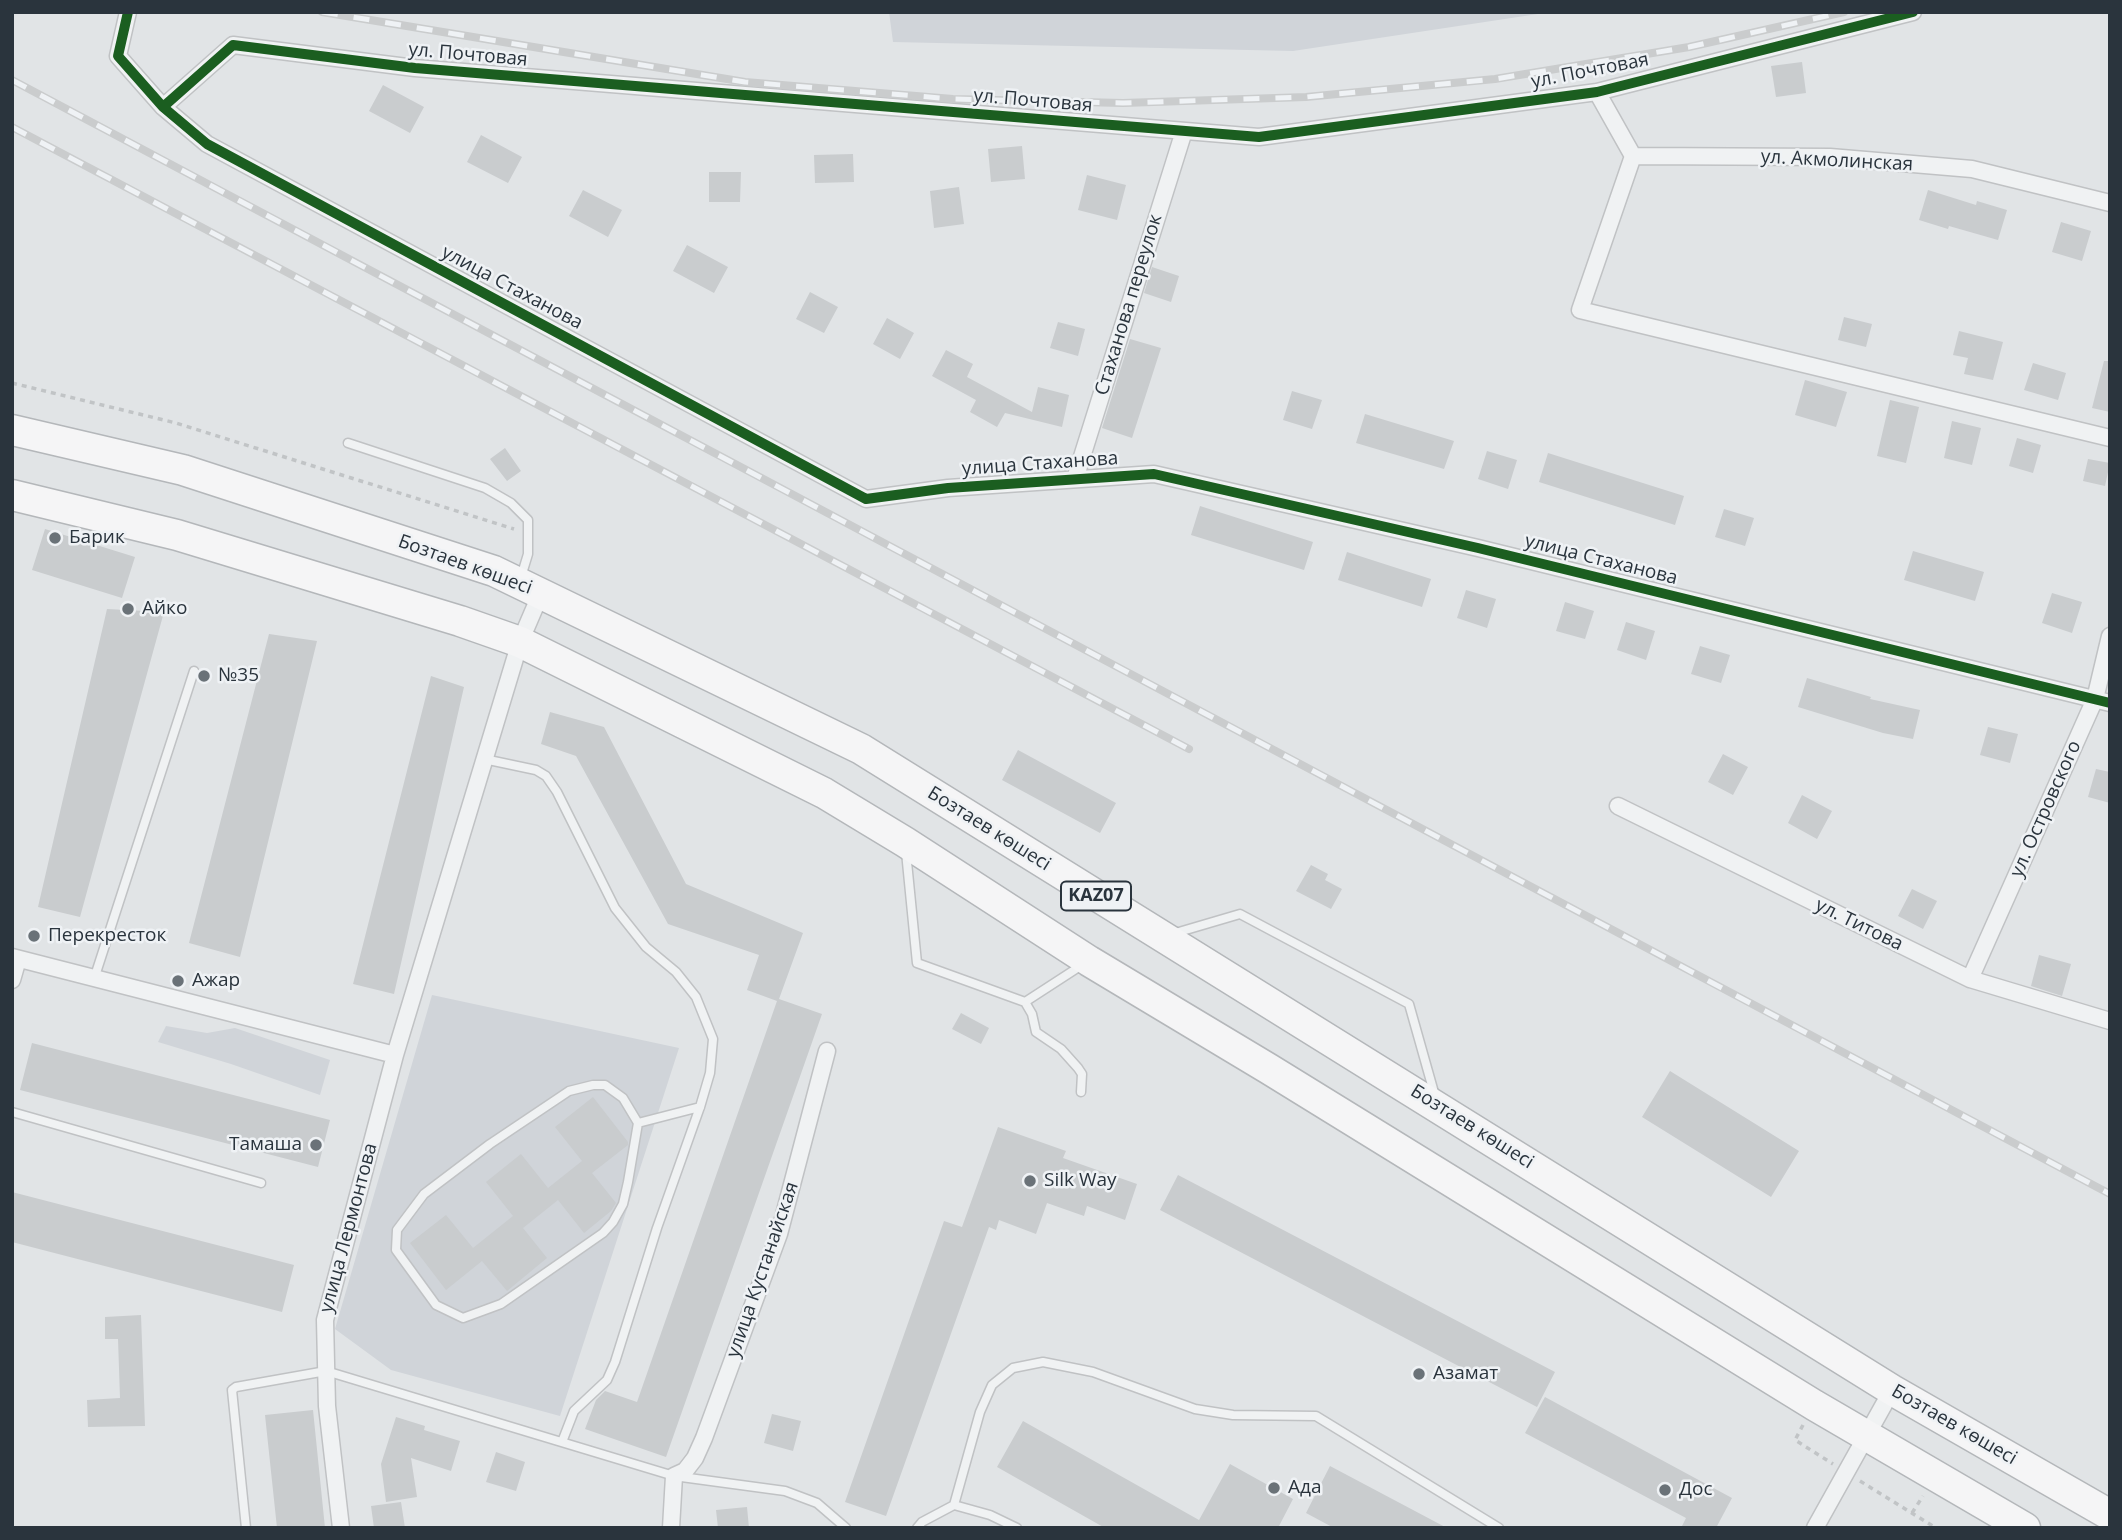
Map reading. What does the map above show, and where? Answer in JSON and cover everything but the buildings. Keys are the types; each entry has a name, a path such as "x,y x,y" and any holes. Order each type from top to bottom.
{"highway":[{"name":"Бозтаев көшесі","path":"12,430 183,470 494,571 861,749 1892,1390 2110,1515"},
{"name":"KAZ07","path":"12,495 177,535 447,617 520,642 824,793 1089,961 1814,1405 2025,1528"}],"street":[{"name":"улица Стаханова","path":"128,12 118,56 163,107 207,144 866,499 948,488 1154,474 1478,548 2102,701"},
{"name":"ул. Почтовая","path":"163,107 233,45 415,68 1259,137 1597,92 1913,12"},
{"path":"1597,92 1633,156 1580,310 2110,438"},
{"name":"Стаханова переулок","path":"1075,479 1184,131"},
{"name":"ул. Акмолинская","path":"1633,156 1830,157 1972,169 2110,203"},
{"name":"улица Лермонтова","path":"341,1528 327,1406 324,1320 395,1055 520,642 530,588"},
{"name":"ул. Островского","path":"1970,979 2102,701 2110,636"},
{"name":"ул. Титова","path":"1618,806 1970,979 2110,1021"},
{"path":"12,980 15,958 395,1055"},
{"name":"улица Кустанайская","path":"674,1476 685,1471 695,1458 704,1438 779,1234 827,1051"},
{"path":"1815,1528 1892,1390"},
{"path":"671,1528 674,1476"}],"lane":[{"path":"348,443 485,488 511,503 528,520 530,588"},
{"path":"94,979 194,671"},
{"path":"484,759 536,769 546,776 557,792 615,908 646,947 676,972 696,997 713,1039 710,1073 700,1107 657,1228 611,1374 575,1411 562,1442"},
{"path":"905,842 917,963 1025,1002 1036,1032 1061,1049 1082,1074 1081,1092"},
{"path":"1163,937 1240,914 1409,1004 1438,1106"},
{"path":"1025,1002 1089,961"},
{"path":"605,1085 623,1098 638,1123 623,1204 613,1222 603,1233 501,1304 463,1318 436,1305 396,1250 397,1230 424,1194 490,1144 569,1091 605,1085"},
{"path":"638,1123 700,1107"},
{"path":"12,1112 261,1183"},
{"path":"954,1505 980,1412 992,1385 1013,1367 1043,1363 1093,1372 1195,1409 1233,1415 1316,1416 1499,1528"},
{"path":"246,1528 232,1390 236,1387 326,1371 674,1476 785,1490 817,1503 846,1528"},
{"path":"917,1528 922,1522 954,1505 990,1515 1017,1528"}],"path":[{"path":"12,383 176,422 528,533"}],"shaded area":[{"path":"889,12 1551,12 1293,51 893,42"},
{"path":"432,995 679,1048 560,1416 391,1370 335,1329"},
{"path":"166,1026 207,1033 235,1028 330,1060 320,1095 158,1042"}],"railway":[{"path":"322,12 745,82 953,99 1123,103 1306,97 1495,79 1689,47 1844,12"},
{"path":"12,80 2110,1194"},
{"path":"12,127 1189,749"}],"cycle path":[{"path":"128,12 118,56 163,107 207,144 866,499 948,488 1154,474 1478,548 2110,703"},
{"path":"163,107 233,45 415,68 1259,137 1597,92 1913,12"}],"place":[{"name":"Барик","path":"55,538"},
{"name":"Айко","path":"128,609"},
{"name":"№35","path":"204,676"},
{"name":"Перекресток","path":"34,936"},
{"name":"Ажар","path":"178,981"},
{"name":"Тамаша","path":"316,1145"},
{"name":"Silk Way","path":"1030,1181"},
{"name":"Азамат","path":"1419,1374"},
{"name":"Ада","path":"1274,1488"},
{"name":"Дос","path":"1665,1490"}]}
